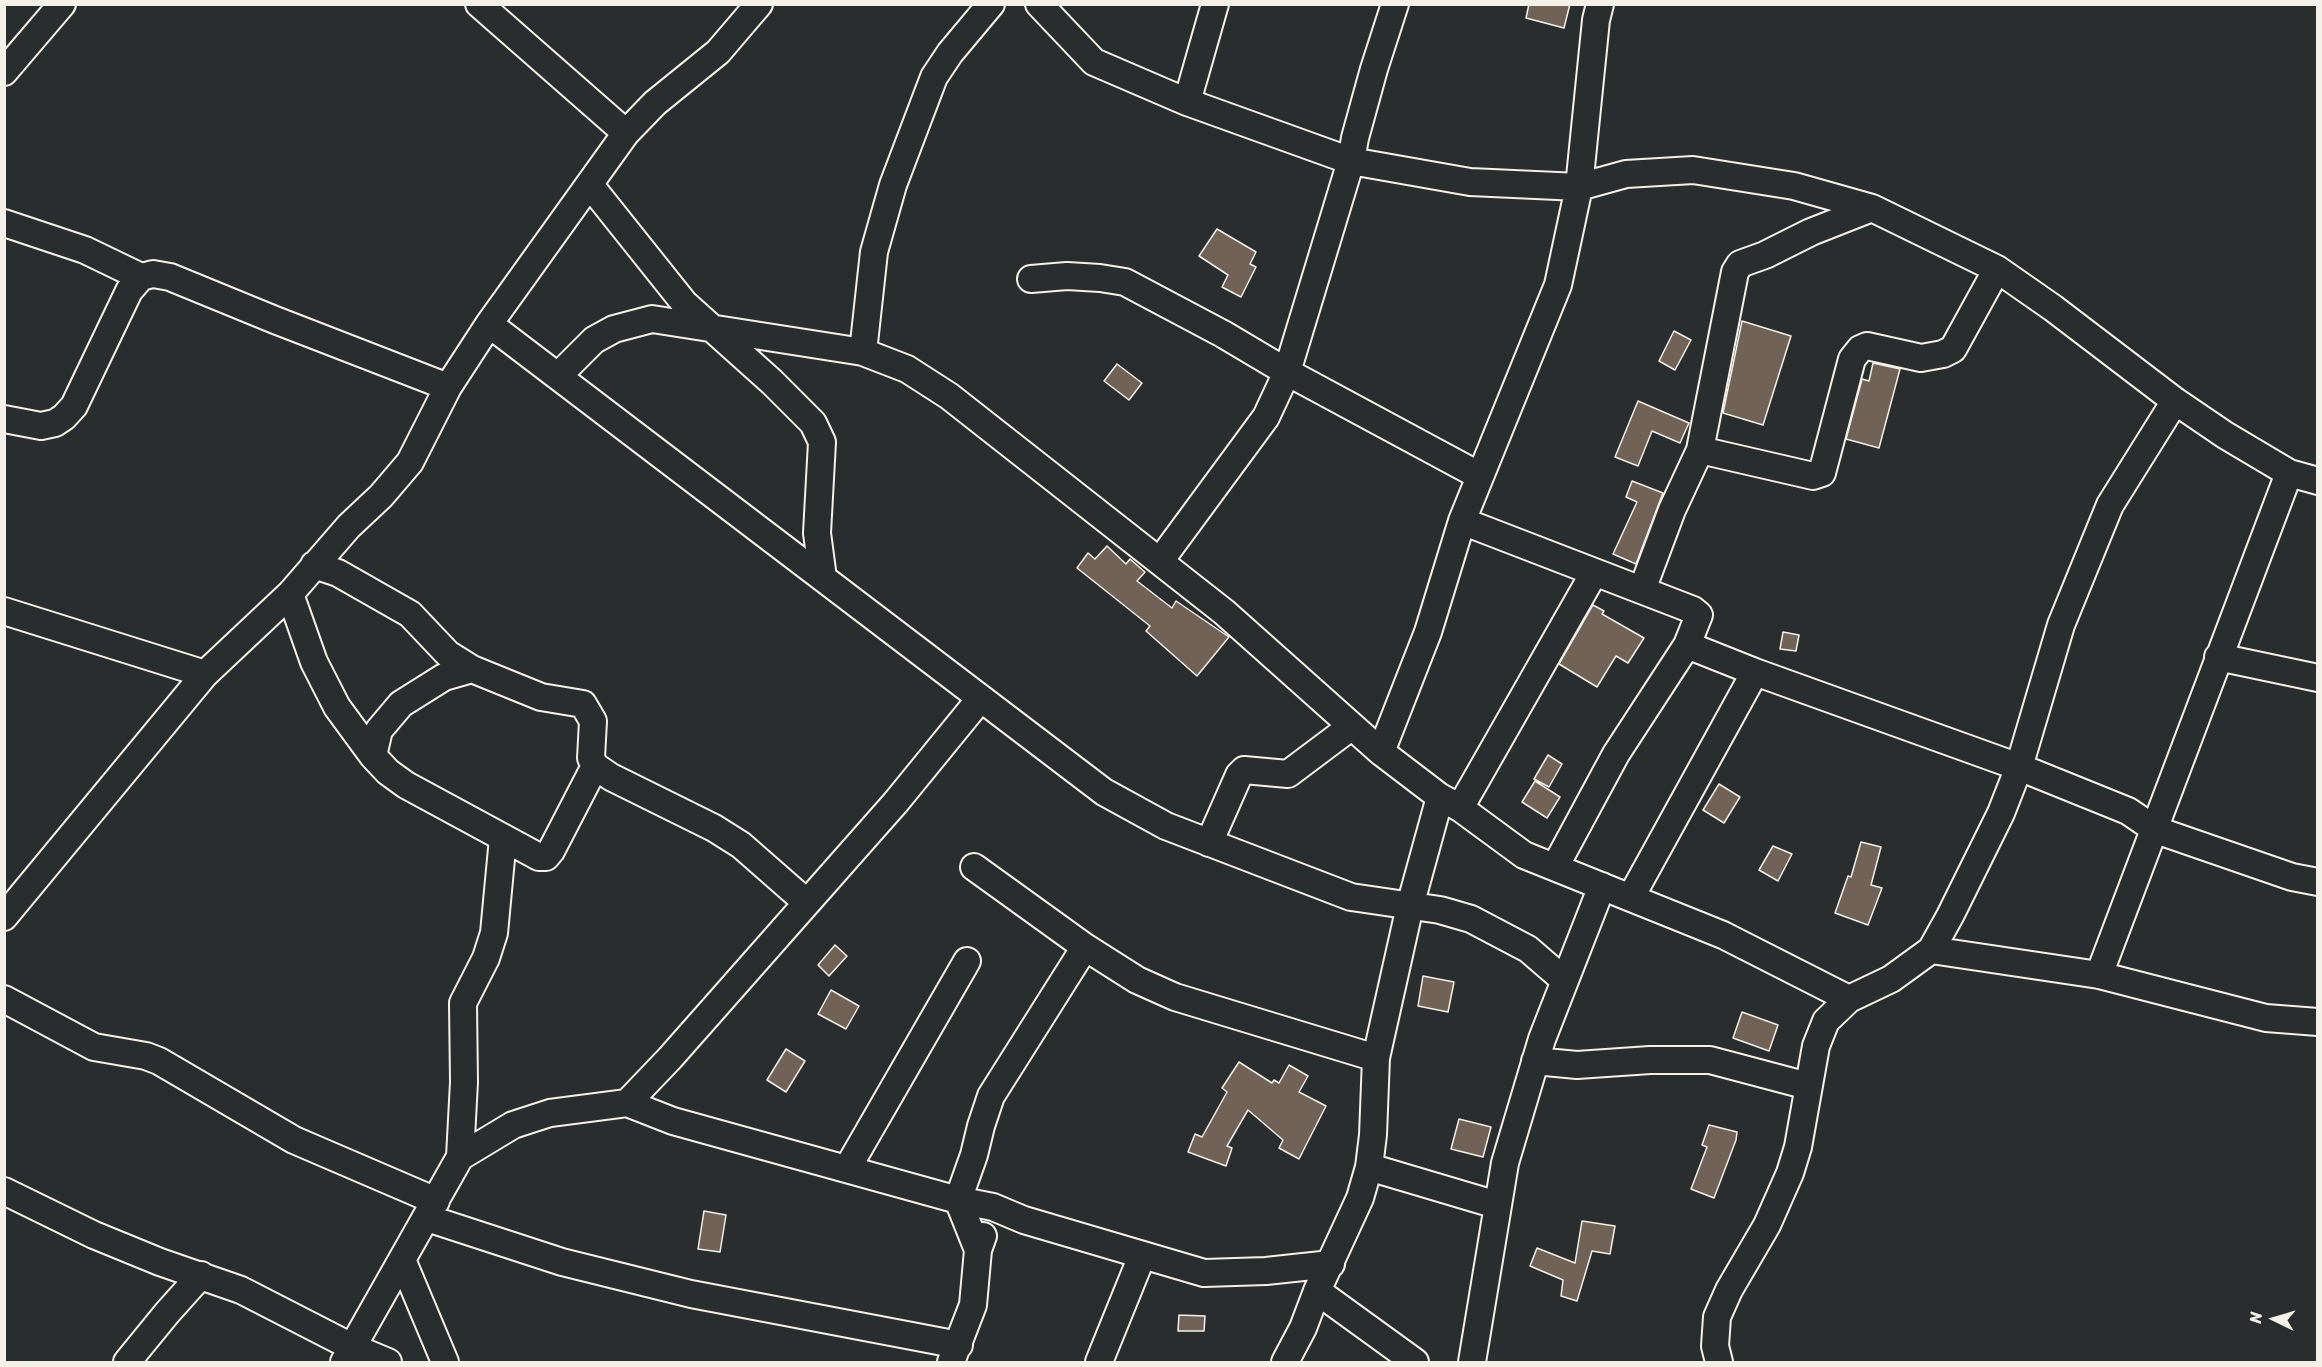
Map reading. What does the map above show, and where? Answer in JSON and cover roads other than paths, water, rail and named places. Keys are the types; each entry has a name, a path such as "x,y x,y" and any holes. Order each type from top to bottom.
{"street":[{"path":"4,72 62,4"},
{"path":"479,4 627,133"},
{"path":"4,917 205,674 290,594 349,526 381,496 410,462 448,387 489,324 627,133 655,103 718,52 759,4"},
{"path":"863,352 874,252 893,185 934,77 950,53 991,4"},
{"path":"1039,4 1094,62 1187,102 1351,161 1470,183 1579,187 1626,174 1693,171 1794,186 1872,208 1997,269 2053,308 2175,401 2225,435 2289,473 2318,481"},
{"path":"1187,102 1215,4"},
{"path":"1160,561 1266,417 1287,372 1351,161 1371,79 1395,4"},
{"path":"1381,752 1428,632 1462,521 1558,285 1579,187 1596,20 1600,4"},
{"path":"590,184 679,297 715,328 813,423 822,442 817,533 823,578"},
{"path":"1642,590 1672,510 1700,450 1735,272 1740,264 1765,255 1811,231 1872,208"},
{"path":"4,223 85,250 141,277 153,274 170,277 275,321 448,387"},
{"path":"1700,450 1813,476 1822,473 1852,359 1860,349 1868,346 1921,358 1943,354 1953,349 1997,269"},
{"path":"1031,279 1067,276 1125,282 1480,476"},
{"path":"4,419 41,426 55,423 64,417 74,406 120,307 141,277"},
{"path":"558,376 594,340 614,329 652,319 863,352 907,369 949,396 1224,612 1381,752 1524,855 1723,935 1849,999"},
{"path":"489,324 1104,792 1166,826 1351,897 1440,910 1471,919 1528,949 1564,980"},
{"path":"1719,1362 1715,1346 1717,1317 1729,1290 1767,1225 1790,1173 1798,1147 1816,1046 1826,1021 1849,999 1890,979 1931,950 2001,813 2019,767 2061,625 2110,505 2175,401"},
{"path":"2099,975 2156,830 2218,657 2289,473"},
{"path":"1462,521 1698,612 1699,619 1687,645 1616,754 1555,867"},
{"path":"780,544 817,533"},
{"path":"314,566 338,573 410,614 448,654 472,669 541,697 583,704 593,721 591,758 595,766 612,777 714,828 741,845 806,902"},
{"path":"1285,1362 1303,1328 1317,1291 1360,1198 1369,1167 1373,1135 1376,1058 1410,906 1450,802 1594,573"},
{"path":"290,594 314,662 337,707 373,756 388,772 406,785 438,800 539,857 546,857 595,766"},
{"path":"4,611 205,674"},
{"path":"1687,645 1755,672 2019,767 2128,811 2156,830 2292,877 2318,882"},
{"path":"2218,657 2318,678"},
{"path":"373,756 379,730 401,704 444,677 472,669"},
{"path":"1631,897 1755,672"},
{"path":"627,1103 670,1058 896,802 980,699"},
{"path":"1209,843 1239,775 1244,770 1288,774 1352,726"},
{"path":"348,1355 460,1157 464,1082 463,1004 486,958 494,933 503,838"},
{"path":"974,867 1086,947 1137,980 1175,997 1376,1058"},
{"path":"1472,1362 1505,1163 1535,1061 1564,980 1602,886"},
{"path":"978,1250 958,1200 991,1096 1086,947"},
{"path":"1931,950 2099,975 2266,1018 2318,1022"},
{"path":"847,1169 967,961"},
{"path":"4,999 94,1047 146,1056 159,1061 294,1140 432,1209 562,1262 955,1354 973,1305 978,1250 993,1207"},
{"path":"1535,1061 1577,1065 1650,1060 1710,1060 1808,1086"},
{"path":"460,1157 513,1125 550,1113 627,1103 673,1121 958,1200 993,1207 1024,1220 1204,1273 1266,1272 1331,1264"},
{"path":"1369,1167 1497,1205"},
{"path":"4,1191 94,1235 241,1290 348,1355 388,1362"},
{"path":"1099,1362 1142,1256"},
{"path":"402,1262 445,1362"},
{"path":"127,1362 167,1312 201,1275"},
{"path":"1317,1291 1415,1362"}]}
